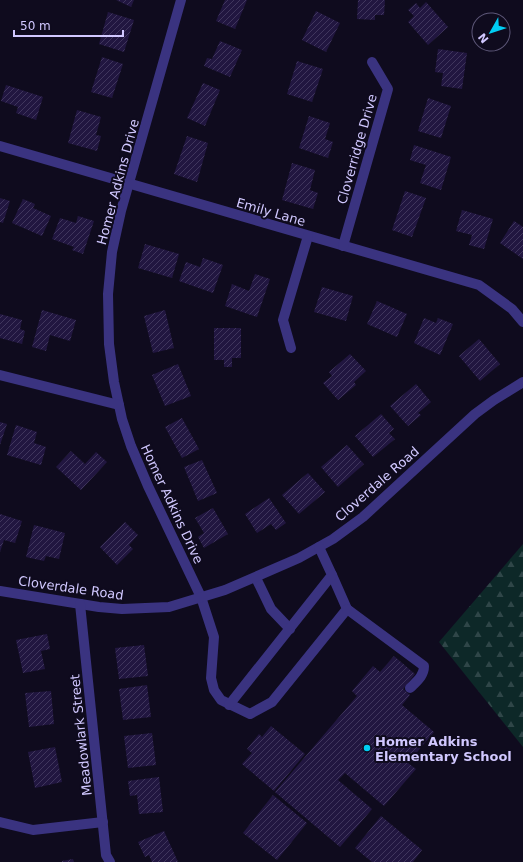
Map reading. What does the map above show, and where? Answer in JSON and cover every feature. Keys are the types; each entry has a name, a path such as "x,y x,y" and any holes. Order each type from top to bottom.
{"street":[{"name":"Homer Adkins Drive","path":"181,0 129,185 112,252 108,294 109,344 119,405 131,446 148,486 201,597 214,637 212,678 214,690 221,700 229,705"},
{"name":"Cloverridge Drive","path":"343,246 388,89 372,62"},
{"name":"Emily Lane","path":"0,146 129,185 479,285 512,309 523,322"},
{"path":"291,348 283,320 308,236"},
{"path":"0,375 119,405"},
{"name":"Cloverdale Road","path":"0,591 122,609 157,608 169,607 256,578 319,547 363,517 475,414 523,382"},
{"path":"319,547 347,609 424,666 424,672 410,688"},
{"path":"332,575 229,705 250,714 272,702 347,609"},
{"path":"256,578 271,609 290,629"},
{"name":"Meadowlark Street","path":"80,604 106,855 110,862"},
{"path":"0,822 33,830 103,822"}],"green space":[{"path":"523,544 523,747 439,642"}],"building":[{"path":"116,0 134,0 131,7"},
{"path":"225,0 247,0 235,29 216,21"},
{"path":"358,0 385,0 384,15 375,15 375,20 357,19"},
{"path":"426,2 448,27 428,45 408,22 414,16 408,10 416,3 420,8"},
{"path":"316,11 340,23 326,52 302,40"},
{"path":"108,12 134,20 124,52 99,44"},
{"path":"220,41 242,50 230,77 204,66 207,58 212,59"},
{"path":"438,49 467,53 462,89 441,86 443,73 435,72"},
{"path":"102,57 123,64 112,98 91,92"},
{"path":"297,61 323,69 312,102 287,94"},
{"path":"203,83 220,90 205,126 187,118"},
{"path":"6,85 43,97 36,120 16,113 18,107 1,101"},
{"path":"428,98 451,106 441,138 418,131"},
{"path":"77,110 101,117 96,135 101,136 97,151 68,143"},
{"path":"309,116 330,123 325,139 333,142 328,158 299,148"},
{"path":"187,136 208,143 197,182 174,174"},
{"path":"414,145 451,157 441,190 420,183 426,165 410,160"},
{"path":"292,163 315,170 310,190 318,193 313,209 282,200"},
{"path":"405,191 426,198 412,237 392,230"},
{"path":"0,198 10,201 3,223 0,222"},
{"path":"23,199 35,204 33,208 51,216 42,236 12,223"},
{"path":"462,210 493,219 484,249 469,245 472,235 456,231"},
{"path":"78,216 94,221 83,254 72,250 74,247 52,239 60,218 76,223"},
{"path":"514,221 523,227 523,259 500,243"},
{"path":"145,244 179,254 172,278 138,268"},
{"path":"203,258 223,265 213,293 179,281 186,262 200,267"},
{"path":"255,274 270,279 257,317 225,306 232,284 249,291"},
{"path":"322,287 353,296 346,321 314,312"},
{"path":"377,301 407,314 397,337 367,324"},
{"path":"42,310 76,320 70,341 50,335 46,351 32,347"},
{"path":"165,310 174,348 153,353 144,316"},
{"path":"0,314 22,320 20,329 25,331 22,344 0,338"},
{"path":"424,318 436,323 438,318 453,324 440,355 414,343"},
{"path":"214,328 241,328 241,358 232,358 232,367 224,367 224,360 214,360"},
{"path":"479,339 500,364 480,381 459,356"},
{"path":"350,354 366,371 354,382 356,385 338,400 323,383 332,376 329,372"},
{"path":"178,364 191,396 165,406 152,375"},
{"path":"416,384 431,402 418,413 421,415 408,426 390,406"},
{"path":"381,414 394,429 389,433 395,439 373,457 355,436"},
{"path":"182,418 199,449 182,458 165,427"},
{"path":"0,422 7,424 0,445"},
{"path":"16,425 37,432 34,443 46,447 41,465 7,455"},
{"path":"347,445 364,464 338,487 321,467"},
{"path":"71,451 85,464 96,452 107,462 81,490 56,467"},
{"path":"202,460 217,493 198,501 184,467"},
{"path":"308,473 325,492 299,514 282,495"},
{"path":"269,498 286,523 276,530 271,524 257,533 245,514"},
{"path":"213,508 228,534 204,548 198,537 204,533 195,518"},
{"path":"0,514 22,521 15,543 4,540 0,552"},
{"path":"125,522 138,535 129,545 133,549 117,565 100,547"},
{"path":"34,525 65,533 59,559 46,556 44,561 26,557"},
{"path":"47,634 50,649 41,651 45,669 23,673 16,640"},
{"path":"144,645 148,676 119,679 115,648"},
{"name":"Homer Adkins Elementary School","path":"394,656 415,674 403,689 410,695 402,705 434,732 408,763 416,769 384,806 345,773 338,780 372,809 340,847 275,792 357,696 352,691 373,666 380,672"},
{"path":"147,685 151,717 123,720 119,689"},
{"path":"51,691 54,724 29,727 25,693"},
{"path":"271,726 305,754 274,791 242,764 252,753 247,749 259,734 262,737"},
{"path":"152,733 156,765 128,768 124,736"},
{"path":"55,747 62,782 35,788 28,752"},
{"path":"159,777 163,812 139,814 137,795 130,796 128,781"},
{"path":"273,795 307,823 277,860 243,833"},
{"path":"381,816 422,850 413,862 372,862 355,848"},
{"path":"164,831 178,862 152,862 149,855 145,857 138,842"},
{"path":"73,859 74,862 62,862 62,861"}],"place":[{"name":"Homer Adkins Elementary School","path":"367,748"}]}
